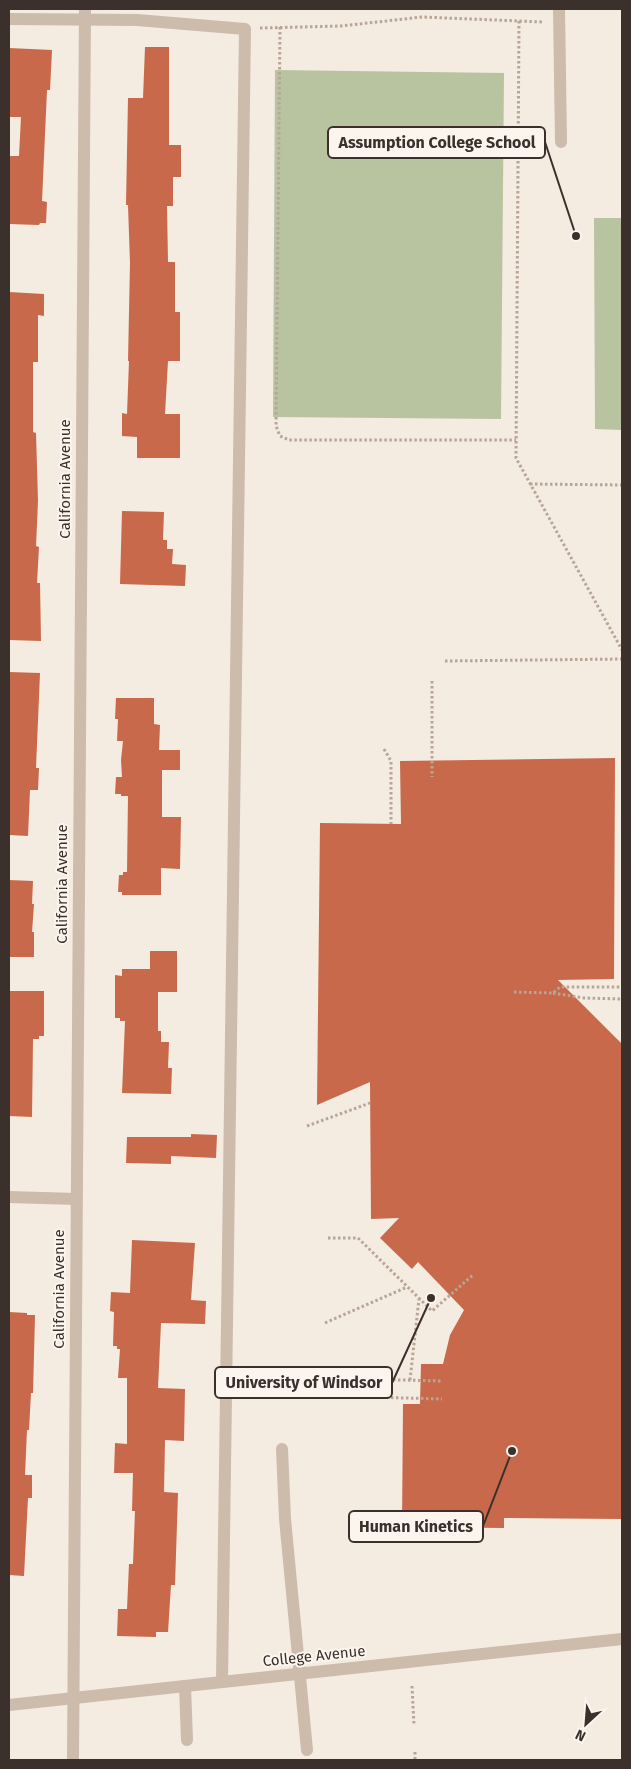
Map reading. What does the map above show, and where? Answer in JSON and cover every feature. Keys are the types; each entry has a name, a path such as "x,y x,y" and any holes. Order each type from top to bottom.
{"street":[{"path":"559,9 561,142"},
{"path":"9,19 85,14 245,29 222,1682"},
{"name":"California Avenue","path":"73,1760 85,14"},
{"path":"9,1197 76,1200"},
{"path":"282,1449 285,1519 307,1750"},
{"name":"College Avenue","path":"9,1705 622,1639"},
{"path":"186,1686 187,1740"}],"path":[{"path":"245,29 340,26 422,17 544,22"},
{"path":"519,21 516,458 622,650"},
{"path":"280,27 276,426 280,436 289,440 516,440"},
{"path":"530,484 622,485"},
{"path":"445,661 622,659"},
{"path":"432,681 432,776"},
{"path":"384,749 391,761 391,824"},
{"path":"553,993 560,987 622,987"},
{"path":"514,992 553,993 584,998 622,998"},
{"path":"307,1126 370,1103"},
{"path":"328,1238 358,1238 432,1311 474,1274"},
{"path":"325,1323 407,1286"},
{"path":"410,1380 419,1298"},
{"path":"323,1378 442,1381"},
{"path":"331,1396 442,1399"},
{"path":"412,1686 414,1724"},
{"path":"415,1752 415,1760"}],"green space":[{"path":"275,70 504,73 501,419 273,417"},
{"path":"594,218 622,218 622,430 595,429"}],"building":[{"path":"145,47 169,47 169,145 181,145 181,177 173,177 173,206 167,206 168,262 175,262 175,312 180,312 180,361 168,361 165,414 180,414 180,458 137,458 137,437 122,436 122,413 127,414 129,361 130,263 128,205 126,205 128,98 143,98"},
{"path":"9,48 52,50 50,90 47,90 42,201 47,202 46,223 40,223 39,225 9,224 9,156 19,156 21,117 9,117"},
{"path":"9,292 44,294 44,316 38,315 38,362 33,362 33,432 36,433 38,501 36,546 39,547 37,583 40,583 41,641 9,640"},
{"path":"122,511 164,512 163,540 167,540 167,549 173,549 172,564 186,565 185,586 120,584"},
{"path":"9,672 40,673 36,768 39,768 38,790 30,790 28,836 9,835"},
{"path":"116,698 154,698 154,724 160,725 159,750 180,750 180,770 162,770 162,817 181,817 180,869 161,868 161,895 122,895 122,892 118,892 119,875 127,872 128,796 115,794 116,777 122,777 123,741 117,741 118,719 115,719"},
{"path":"615,758 614,979 558,980 622,1044 622,1519 504,1518 504,1528 402,1527 403,1404 420,1404 421,1364 443,1364 450,1335 464,1310 418,1262 412,1269 380,1238 399,1218 371,1219 370,1082 317,1105 320,823 401,824 400,761"},
{"path":"9,880 33,881 32,932 34,932 34,957 9,957"},
{"path":"150,951 177,951 177,992 158,992 158,1031 161,1031 161,1042 169,1042 168,1068 172,1068 171,1094 122,1093 125,1021 115,1018 115,975 122,976 122,969 150,969"},
{"path":"9,991 44,991 44,1036 39,1036 39,1039 33,1039 32,1117 9,1116"},
{"path":"191,1134 217,1135 216,1158 171,1156 171,1164 126,1163 127,1137 191,1137"},
{"path":"132,1240 195,1243 191,1300 206,1301 205,1324 161,1323 158,1388 185,1389 184,1441 165,1440 164,1492 178,1493 175,1585 171,1585 168,1632 156,1632 156,1637 117,1636 118,1609 127,1609 129,1564 133,1564 135,1511 132,1511 133,1473 114,1473 115,1443 127,1444 127,1378 118,1378 120,1349 117,1349 117,1346 113,1346 114,1312 110,1311 111,1292 130,1293"},
{"path":"9,1312 35,1315 33,1393 31,1393 29,1430 27,1430 25,1475 32,1475 32,1498 28,1498 24,1576 9,1575"}],"place":[{"name":"Assumption College School","path":"576,236"},
{"name":"University of Windsor","path":"431,1298"},
{"name":"Human Kinetics","path":"512,1451"}]}
